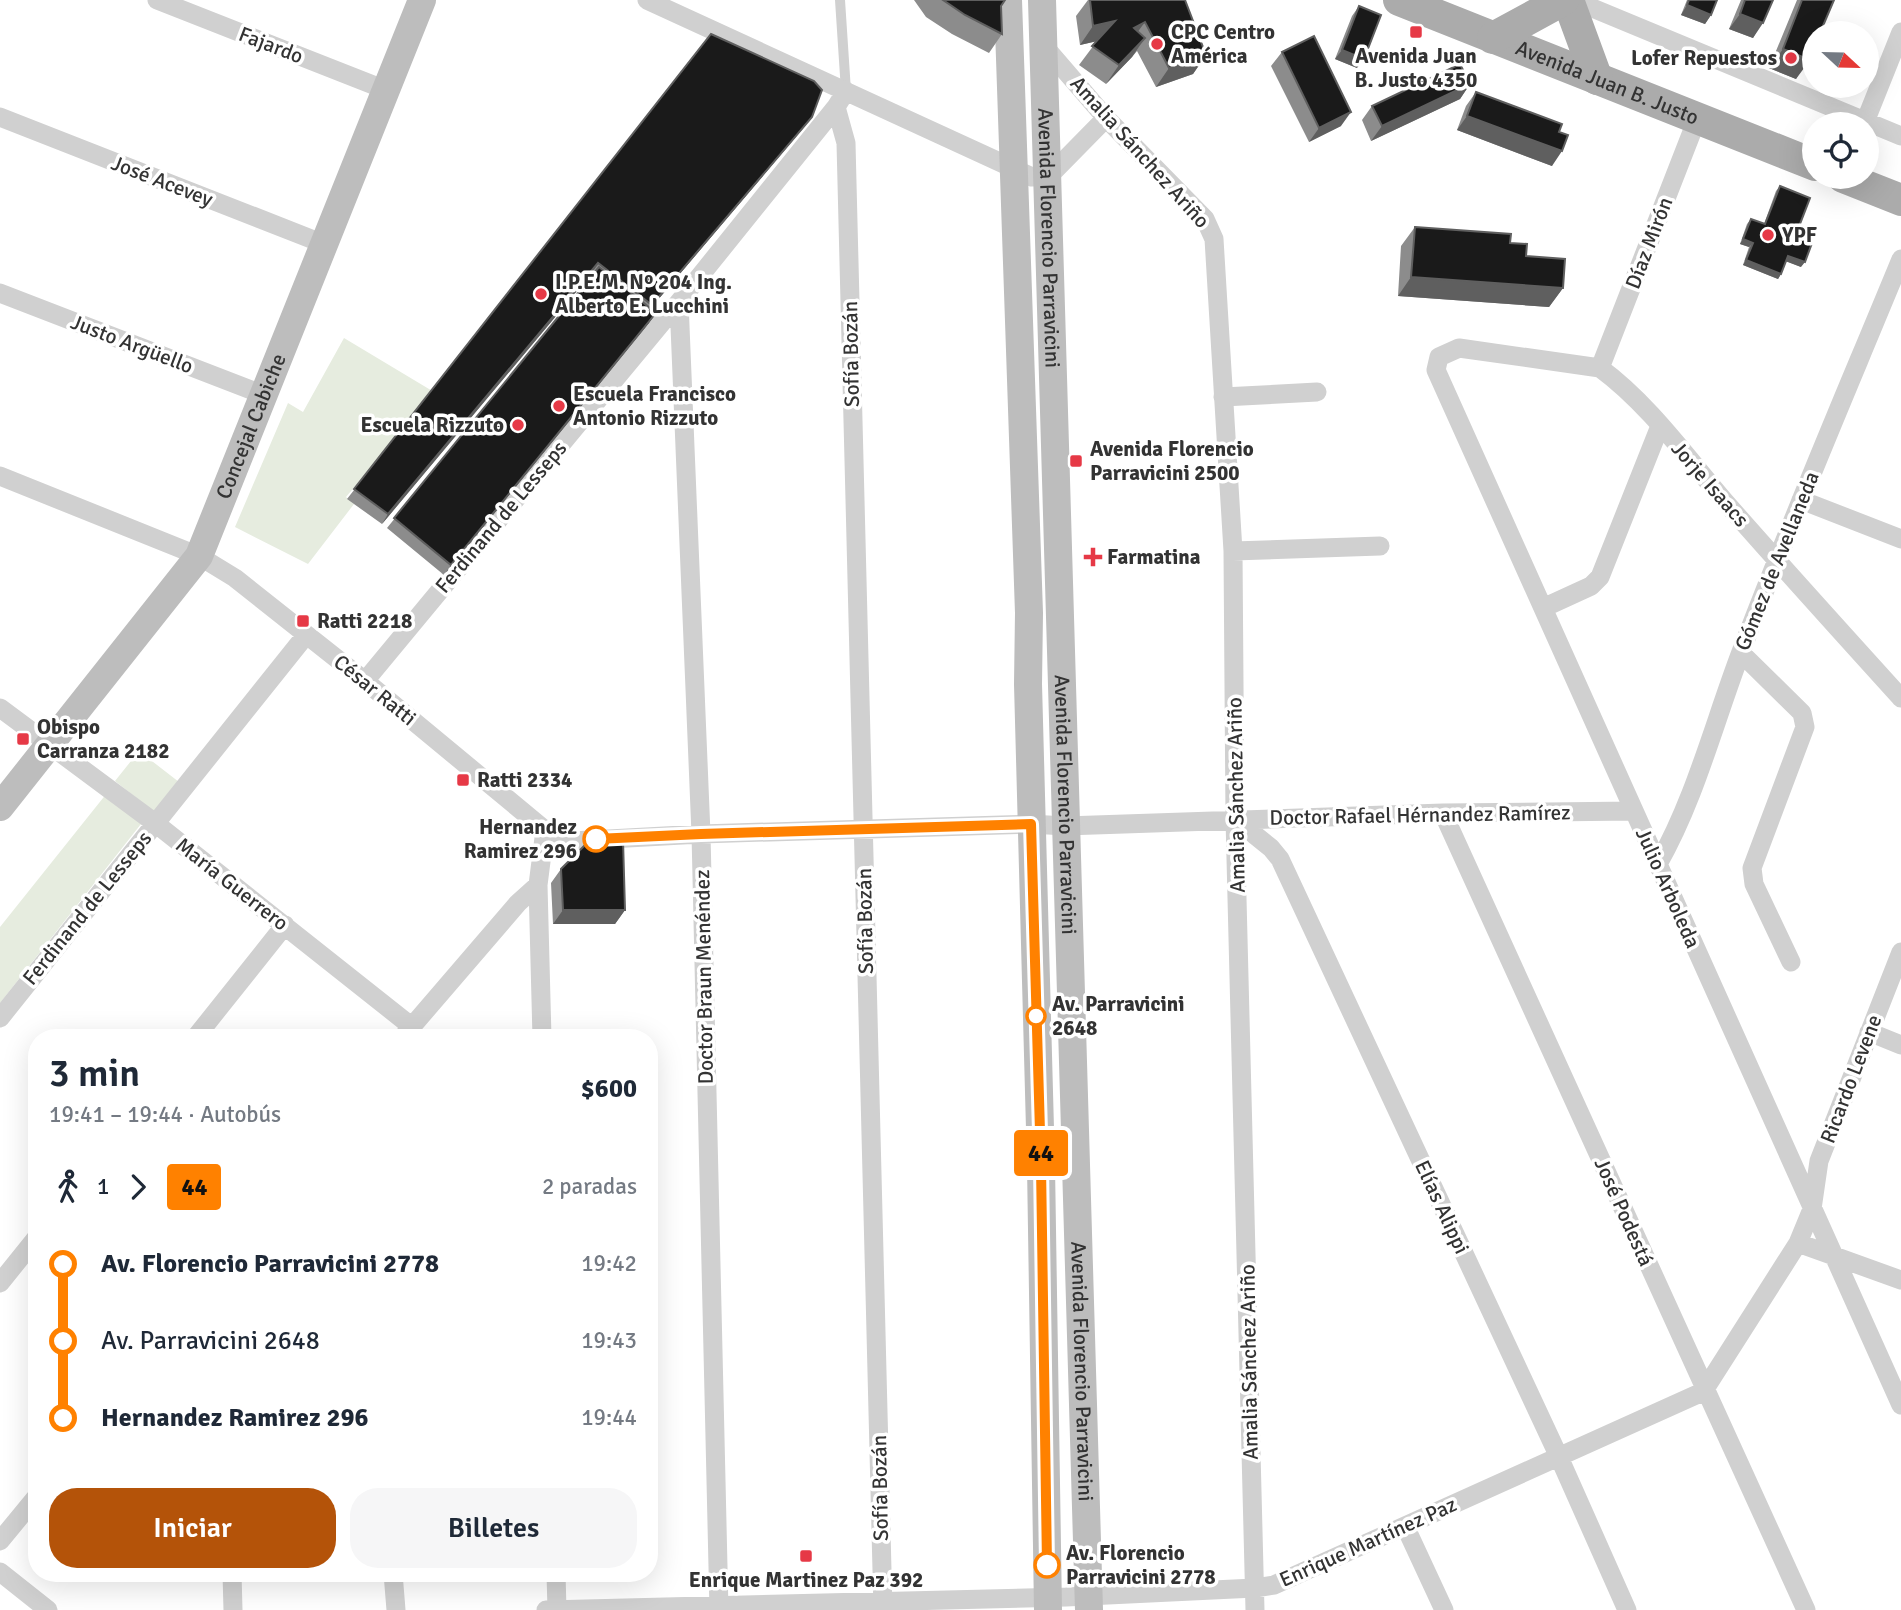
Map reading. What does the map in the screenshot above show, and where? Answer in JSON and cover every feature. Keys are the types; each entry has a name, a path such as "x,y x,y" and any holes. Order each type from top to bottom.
{"main road":[{"name":"Concejal Cabiche","path":"0,807 199,556 422,0"},
{"name":"Avenida Florencio Parravicini","path":"1007,0 1028,587 1031,824 1041,1166 1047,1604"},
{"name":"Avenida Florencio Parravicini","path":"1042,0 1089,1603"},
{"name":"Avenida Juan B. Justo","path":"1399,0 1802,160"},
{"path":"1493,38 1568,0 1597,79"},
{"path":"1873,189 1901,200"}],"street":[{"name":"Fajardo","path":"157,0 386,90"},
{"path":"647,0 841,99 1032,177 1049,177 1106,118"},
{"path":"1568,0 1841,112"},
{"path":"1869,112 1901,32"},
{"name":"Amalia Sánchez Ariño","path":"1044,46 1106,118 1210,227 1214,239 1233,551 1235,819 1255,1610"},
{"name":"Ferdinand de Lesseps","path":"365,681 679,302 841,99"},
{"name":"Sofía Bozán","path":"841,99 846,143 883,1606"},
{"name":"José Acevey","path":"0,117 324,244"},
{"name":"Díaz Mirón","path":"1600,368 1697,119"},
{"path":"1879,127 1901,136"},
{"name":"Gómez de Avellaneda","path":"1658,864 1674,836 1777,561 1901,259"},
{"name":"Justo Argüello","path":"0,293 264,395"},
{"name":"Doctor Braun Menéndez","path":"679,302 701,834 719,1607"},
{"name":"Julio Arboleda","path":"1600,368 1459,348 1439,357 1436,370 1901,1405"},
{"name":"Jorje Isaacs","path":"1600,368 1616,380 1660,426 1901,698"},
{"path":"1223,397 1318,392"},
{"path":"1543,608 1591,586 1600,577 1660,426"},
{"name":"César Ratti","path":"0,476 199,556 234,578 365,681 545,830"},
{"path":"1801,500 1901,539"},
{"path":"1233,551 1380,546"},
{"name":"Ferdinand de Lesseps","path":"0,1018 306,635"},
{"path":"1741,653 1802,713 1805,727 1752,868 1754,884 1791,962"},
{"name":"María Guerrero","path":"0,708 155,823 285,925 403,1029"},
{"name":"Doctor Rafael Hérnandez Ramírez","path":"545,830 554,836 572,841 701,834 1031,824 1443,813 1634,811"},
{"name":"José Podestá","path":"1443,813 1805,1610"},
{"name":"Elías Alippi","path":"1235,819 1271,848 1280,859 1628,1610"},
{"path":"542,1029 538,885 545,830"},
{"path":"409,1029 518,902 538,885"},
{"path":"202,1029 285,925"},
{"name":"Ricardo Levene","path":"1812,1209 1819,1161 1901,952"},
{"path":"1869,1032 1901,1045"},
{"path":"1705,1389 1798,1243 1812,1209"},
{"path":"1798,1243 1901,1280"},
{"path":"0,1283 28,1248"},
{"name":"Enrique Martínez Paz","path":"547,1610 1089,1603 1275,1585 1705,1389"},
{"path":"0,1541 28,1507"},
{"path":"1405,1527 1444,1610"},
{"path":"0,1572 48,1610"},
{"path":"232,1582 233,1610"},
{"path":"394,1582 396,1610"},
{"path":"556,1582 557,1610"}],"lane":[{"path":"840,0 841,99"}],"shaded area":[{"path":"344,338 434,392 346,497 354,504 308,564 235,527 288,403 303,412"},
{"path":"139,751 179,782 154,812 115,781"},
{"path":"107,793 141,824 0,1003 0,927"}],"building":[{"path":"943,0 1005,0 1001,6 1002,34 965,15"},
{"path":"1090,0 1185,0 1206,55 1169,68 1145,22 1134,28 1145,38 1119,65 1092,46 1115,21 1093,26"},
{"path":"1689,0 1717,0 1711,15 1687,5"},
{"path":"1745,0 1773,0 1763,23 1740,14"},
{"path":"1802,0 1834,0 1825,21 1802,21 1802,57 1783,49"},
{"path":"1359,6 1381,15 1364,59 1342,50"},
{"name":"I.P.E.M. Nº 204 Ing. Alberto E. Lucchini","path":"711,34 814,81 822,90 812,117 652,305 598,263 388,514 354,489"},
{"path":"1314,36 1351,112 1319,128 1282,52"},
{"path":"1460,64 1470,84 1382,126 1372,106"},
{"path":"1476,92 1562,124 1559,132 1568,135 1562,151 1467,116"},
{"name":"YPF","path":"1780,186 1810,198 1795,237 1812,243 1805,262 1788,256 1781,274 1746,260 1753,243 1743,239 1751,219 1765,224"},
{"path":"1415,227 1511,234 1510,243 1527,244 1526,256 1565,259 1563,288 1411,277"},
{"name":"Escuela Rizzuto","path":"599,267 656,313 451,565 394,518"},
{"path":"623,840 625,910 563,910 561,869 589,841"}],"bus line":[{"name":"44","path":"596,839 1031,824 1041,1166 1047,1565"}],"place":[{"name":"Avenida Juan B. Justo 4350","path":"1416,32"},
{"name":"CPC Centro América","path":"1157,44"},
{"name":"Lofer Repuestos","path":"1791,58"},
{"name":"YPF","path":"1768,235"},
{"name":"I.P.E.M. Nº 204 Ing. Alberto E. Lucchini","path":"541,294"},
{"name":"Escuela Francisco Antonio Rizzuto","path":"559,406"},
{"name":"Escuela Rizzuto","path":"518,425"},
{"name":"Avenida Florencio Parravicini 2500","path":"1076,461"},
{"name":"Farmatina","path":"1093,557"},
{"name":"Ratti 2218","path":"303,621"},
{"name":"Obispo Carranza 2182","path":"23,739"},
{"name":"Ratti 2334","path":"463,780"},
{"name":"Hernandez Ramirez 296","path":"596,839"},
{"name":"Av. Parravicini 2648","path":"1036,1016"},
{"name":"Enrique Martinez Paz 392","path":"806,1556"},
{"name":"Av. Florencio Parravicini 2778","path":"1047,1565"}]}
